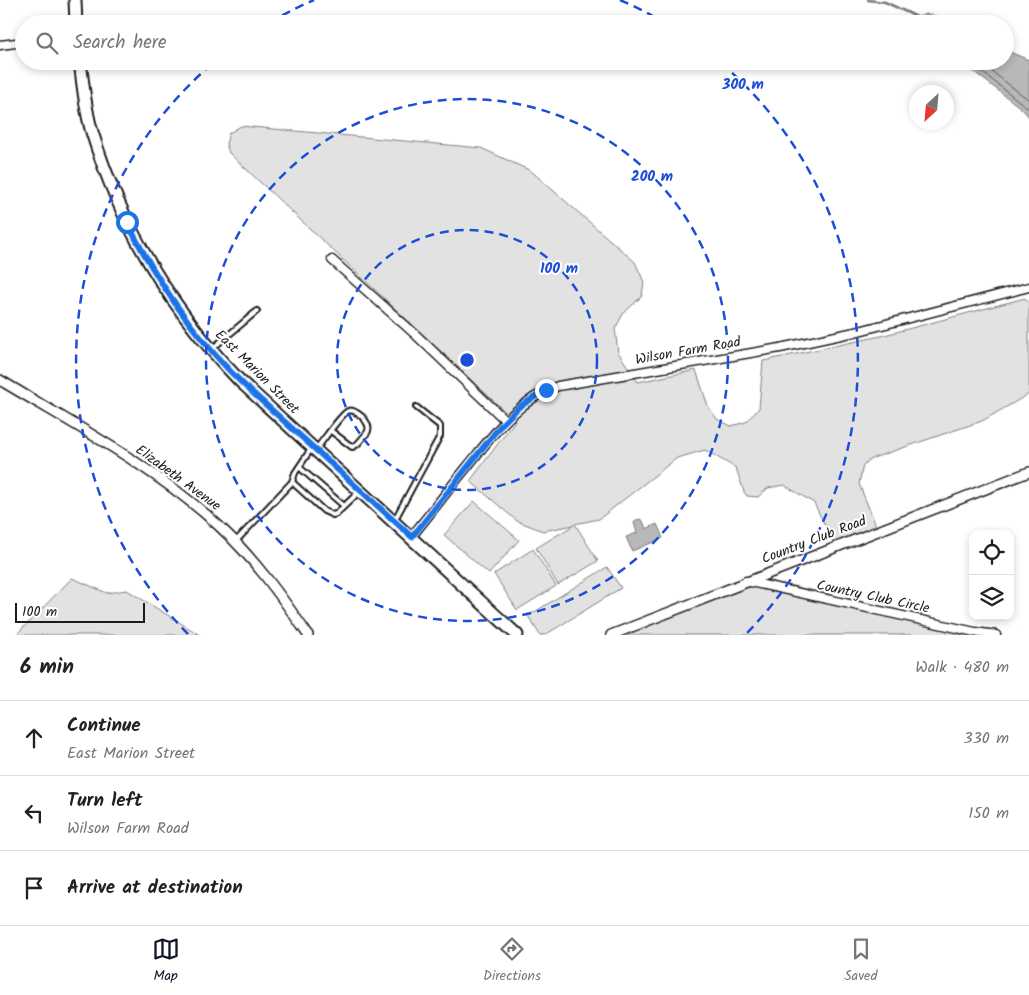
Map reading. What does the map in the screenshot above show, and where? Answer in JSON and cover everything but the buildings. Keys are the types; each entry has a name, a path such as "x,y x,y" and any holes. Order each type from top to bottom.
{"main road":[{"path":"75,0 76,15"},
{"name":"East Marion Street","path":"82,70 92,131 127,222 169,296 211,350 243,384 517,635"}],"street":[{"path":"0,45 15,43"},
{"path":"332,260 416,335 505,420"},
{"name":"Wilson Farm Road","path":"412,537 505,420 529,400 546,390 558,386 780,348 855,332 1029,287"},
{"name":"Elizabeth Avenue","path":"0,380 116,451 189,500 235,542 269,580 308,635"},
{"name":"Country Club Road","path":"610,635 1029,472"},
{"name":"Country Club Circle","path":"746,581 965,630 996,635"}],"lane":[{"path":"211,350 257,311"},
{"path":"394,521 440,436 440,426 416,407"},
{"path":"235,542 292,482 299,467 346,412 354,411 367,422 368,426 368,431 356,446 352,447 331,431"},
{"path":"299,467 344,506"},
{"path":"292,482 329,514 336,514 360,490"}],"shaded area":[{"path":"241,126 481,148 531,171 635,262 644,282 642,296 623,314 615,329 618,352 638,382 696,370 708,406 717,419 731,426 746,422 759,408 763,361 881,336 1025,298 1029,303 1029,394 982,421 873,458 863,465 859,484 877,528 834,544 814,503 784,485 768,488 758,497 747,496 736,468 705,450 677,458 599,519 575,524 598,561 558,585 536,548 574,525 543,531 517,521 470,481 515,421 229,153 226,144 229,133"},
{"path":"474,501 519,540 489,574 444,535"},
{"path":"533,549 556,586 517,610 494,574"},
{"path":"607,567 621,588 545,635 540,635 528,616"},
{"path":"72,578 107,593 127,590 200,635 16,635"},
{"path":"746,581 996,635 611,635"}],"water":[{"path":"1014,54 1029,60 1029,117 1022,109 972,70 1014,70"},
{"path":"640,519 643,521 646,529 657,524 663,538 632,551 626,537 637,533 634,523"}],"waterway":[{"path":"868,0 885,2 913,15"}],"route":[{"path":"127,222 169,296 224,365 412,537 505,420 519,407 546,390"}]}
